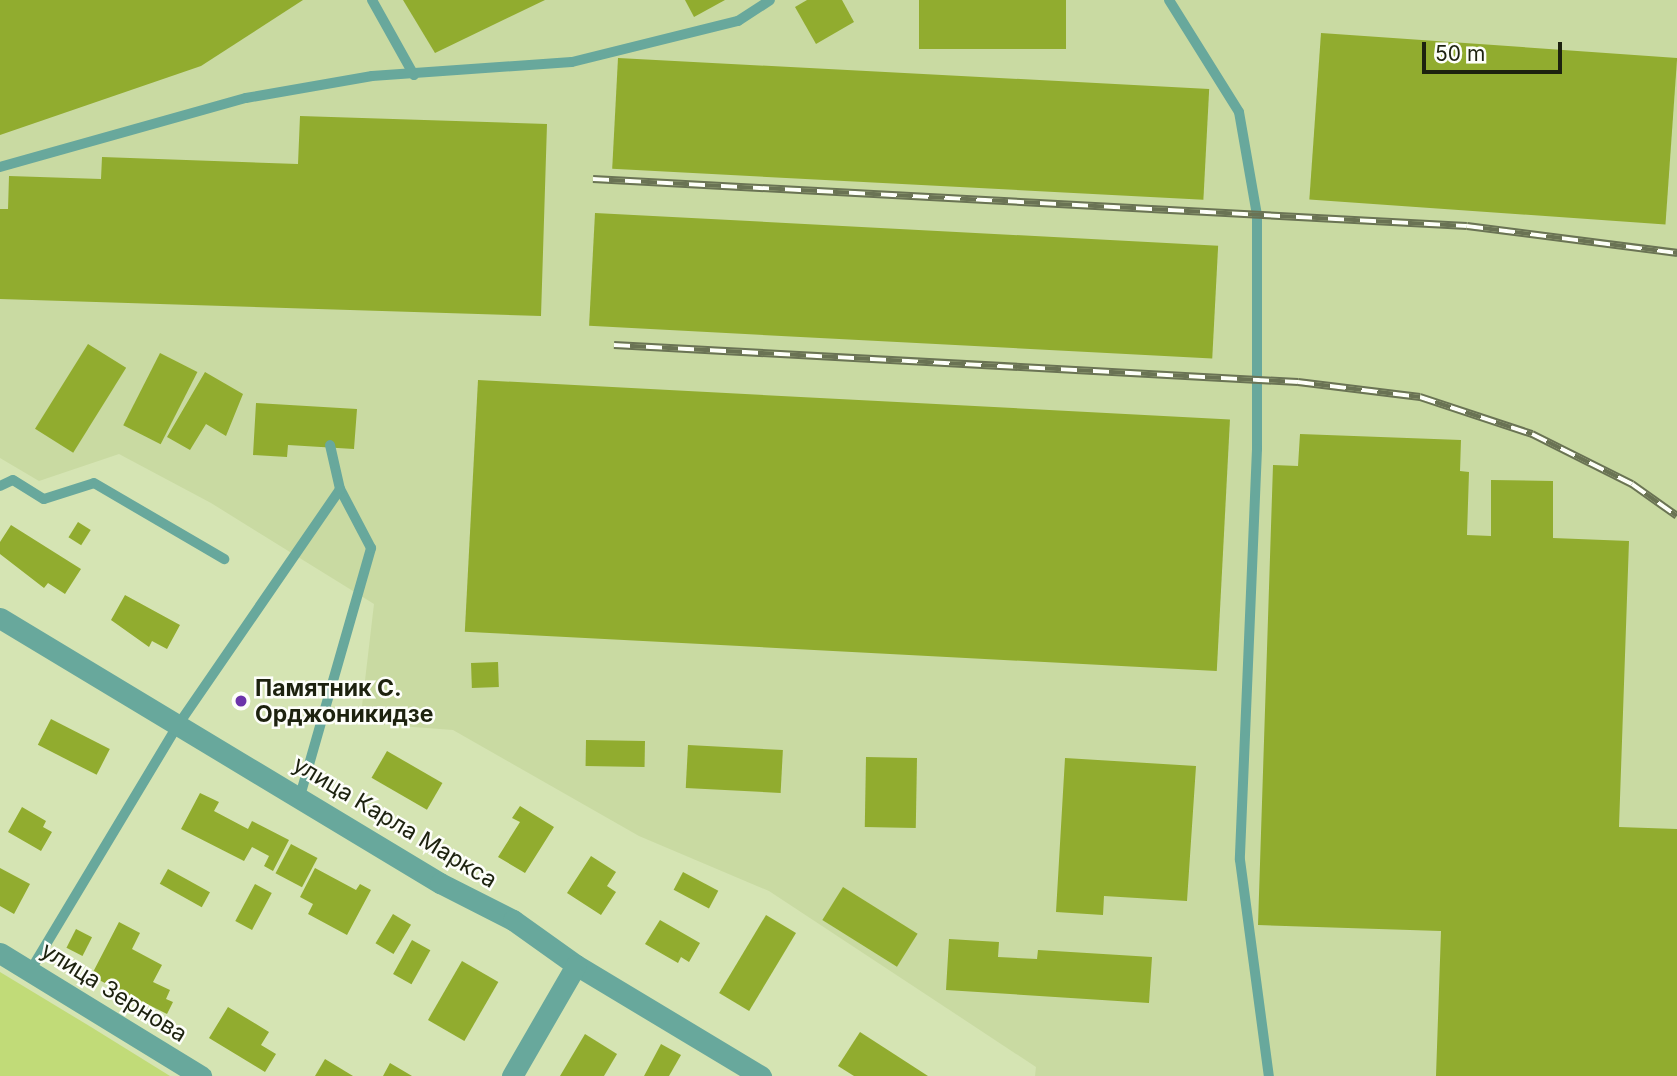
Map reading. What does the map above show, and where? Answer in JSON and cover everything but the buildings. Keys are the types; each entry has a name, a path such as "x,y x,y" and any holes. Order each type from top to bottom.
{"street":[{"name":"улица Карла Маркса","path":"0,618 300,796 440,883 513,920 576,965 761,1076"},
{"name":"улица Зернова","path":"0,953 201,1076"},
{"path":"512,1076 576,965"}],"lane":[{"path":"372,0 414,75"},
{"path":"0,167 246,98 372,76 572,62 738,21 770,0"},
{"path":"1169,0 1239,112 1257,215 1256,449 1240,860 1269,1076"},
{"path":"300,796 371,548 340,489 330,445"},
{"path":"0,486 13,480 44,499 94,483 224,559"},
{"path":"30,971 178,725 340,489"}],"shaded area":[{"path":"0,0 1677,0 1677,1076 1035,1076 1036,1067 769,891 639,836 453,730 360,723 374,604 211,503 119,454 39,481 0,458"}],"green space":[{"path":"0,972 91,1027 170,1076 0,1076"}],"railway":[{"path":"593,179 1467,226 1677,253"},
{"path":"614,345 1298,382 1420,397 1532,434 1632,484 1677,516"}],"place":[{"name":"Памятник С. Орджоникидзе","path":"241,701"}]}
